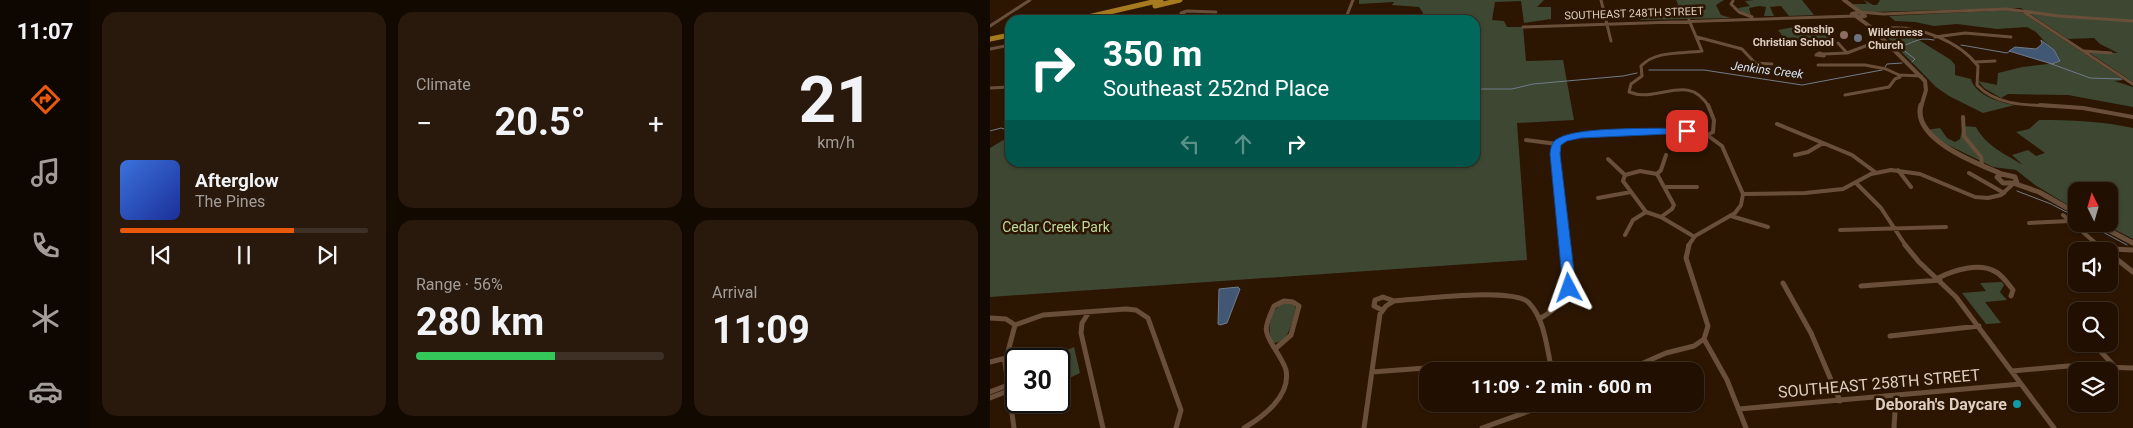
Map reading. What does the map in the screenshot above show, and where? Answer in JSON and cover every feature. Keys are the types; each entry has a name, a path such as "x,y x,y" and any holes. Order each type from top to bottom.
{"highway":[{"path":"1096,15 1161,0"},
{"path":"1116,15 1180,0"},
{"path":"990,41 1005,38"}],"street":[{"path":"1007,15 1030,0"},
{"path":"1347,15 1354,0"},
{"path":"1601,0 1608,20 1606,22 1611,41"},
{"path":"1844,0 1865,16 1867,23"},
{"path":"1844,0 1856,16 1867,23 1921,76 1927,89 1920,111 1920,120 1924,127 1945,145 2000,175 2012,176 2015,183"},
{"path":"1733,1 1731,4 1736,10 1755,18"},
{"path":"1856,16 2018,10 2059,16 2133,21"},
{"path":"2018,10 2026,13 2133,84"},
{"path":"1185,15 1181,13 1187,11 1216,12"},
{"path":"1853,13 1879,14"},
{"name":"SOUTHEAST 248TH STREET","path":"1837,16 1853,13"},
{"path":"990,26 1005,16"},
{"name":"SOUTHEAST 248TH STREET","path":"1522,26 1856,16"},
{"path":"1689,20 1702,51 1668,54 1642,64 1642,76 1631,84 1628,89 1630,93 1637,95 1697,91 1703,96 1709,106 1715,124 1713,132 1707,135"},
{"path":"1873,29 1913,29 1935,37 1976,62 1995,61"},
{"path":"1935,37 1959,33 2014,38"},
{"path":"1982,34 1985,41"},
{"path":"1697,37 1742,49 1755,64 1772,64"},
{"path":"1838,43 1847,53"},
{"path":"1824,54 1847,53 1865,45 1889,44"},
{"path":"990,49 1005,46"},
{"path":"2083,50 2111,53"},
{"path":"1976,62 1978,69 1975,79 1978,86 2003,101 2028,105 2082,108 2133,117"},
{"path":"1818,65 1865,65 1903,76"},
{"path":"1845,95 1889,87 1897,77 1921,76"},
{"path":"990,88 1005,87"},
{"path":"1963,117 1964,136 1981,157 1984,166"},
{"path":"1777,124 1852,155 1875,172"},
{"path":"1526,140 1556,144 1563,139 1581,135 1687,131 1707,135 1722,146 1743,194 1738,210 1731,216 1693,236 1686,252 1686,258 1708,326 1704,339 1694,346 1646,362"},
{"path":"1795,155 1808,152 1822,143"},
{"path":"1539,319 1555,310 1564,302 1569,288 1555,154 1556,144"},
{"path":"1657,174 1661,170 1666,155"},
{"path":"1608,159 1625,175"},
{"path":"1743,194 1836,190 1856,183 1875,172 1898,170 1924,174 1957,191 1978,198 1993,198 2007,191 2015,183"},
{"path":"1898,170 1911,187"},
{"path":"1625,175 1640,171 1657,174"},
{"path":"1969,173 2004,193"},
{"path":"1657,174 1674,205 1672,210 1662,217"},
{"path":"1625,175 1623,181 1646,212 1662,217 1693,236"},
{"path":"2000,175 2004,193"},
{"path":"2001,182 2015,183 2039,192 2068,208"},
{"path":"1856,183 1872,195 1917,261 1939,279 1956,297 2054,428"},
{"path":"1664,187 1697,188"},
{"path":"1598,198 1631,192"},
{"path":"1625,236 1634,220 1646,212"},
{"path":"2063,215 2068,219"},
{"path":"1731,216 1768,227"},
{"path":"2029,223 2068,221"},
{"path":"1840,230 1946,227"},
{"path":"2082,232 2094,242"},
{"path":"2113,232 2133,242"},
{"path":"2118,249 2133,250"},
{"path":"2118,260 2133,272"},
{"path":"1861,286 1939,279 1950,271 1984,268 2000,275 2012,290 2011,296"},
{"path":"1783,283 1811,332 1840,401"},
{"path":"1384,308 1374,306 1374,300 1383,297 1394,301 1512,295 1529,302 1539,319 1550,362"},
{"path":"1364,428 1384,308 1394,301"},
{"path":"1244,428 1266,414 1276,403 1286,381 1286,371 1274,350 1265,331 1272,308 1281,302 1295,302 1299,306 1291,335 1274,350"},
{"path":"1015,325 1043,315 1126,309 1136,310 1148,318 1181,410 1176,428"},
{"path":"1089,312 1082,323 1081,333 1103,428"},
{"path":"990,318 1006,319 1015,325"},
{"path":"1009,348 1015,325"},
{"path":"1890,336 1979,326"},
{"path":"1704,339 1723,371 1746,428"},
{"path":"2101,352 2110,362"},
{"path":"990,362 1005,358"},
{"path":"2012,371 2068,366"},
{"path":"2118,367 2133,368"},
{"path":"1372,372 1419,368"},
{"name":"SOUTHEAST 258TH STREET","path":"1739,409 2021,384"},
{"path":"990,392 1005,389"},
{"path":"990,398 1005,390"},
{"path":"1894,428 1896,396"},
{"path":"1482,428 1527,412"},
{"path":"1012,413 1014,428"}],"green space":[{"name":"Cedar Creek Park","path":"1359,0 1544,0 1537,7 1551,7 1551,19 1524,23 1521,1 1495,2 1492,20 1504,21 1507,27 1523,27 1526,61 1563,60 1574,120 1517,123 1527,260 990,297 990,148 1005,139 1005,167 1480,167 1480,15 1422,15 1419,7 1392,5 1394,2 1359,4"},
{"path":"1676,0 1724,0 1716,5 1721,15 1731,18 1641,20 1639,16 1680,9"},
{"path":"1802,0 1814,15 1789,16 1781,6 1770,7 1774,16 1764,16 1766,7 1749,8 1751,15 1741,12 1738,8 1750,6 1745,1"},
{"path":"1864,0 1877,5 1880,0 2133,0 2133,82 2088,52 2118,53 2100,44 2094,38 2068,39 2021,8 1872,12 1860,11 1853,4 1867,4"},
{"path":"2010,10 2023,13 2124,80 2114,81 2133,87 2133,107 2068,95 2008,94 2001,98 1984,88 1978,81 1997,85 1998,73 2022,67 2057,63 2058,56 2036,32 2027,27 1997,29 1957,24 1934,26 1915,22 1895,21 1889,16"},
{"path":"1794,27 1812,27 1823,32 1829,32 1836,41 1788,43 1778,30"},
{"path":"1901,29 1951,60 1955,65 1955,75 1971,79 1977,90 1983,94 2015,105 1983,113 1949,96 1936,87 1881,31"},
{"path":"2039,120 2086,121 2133,128 2133,239 2118,231 2118,182 2068,182 2068,205 2035,185 2016,170 1993,167 1948,145 1926,130 1940,128 1947,138 1955,142 1960,139 1963,126 1976,127 1980,134 1991,144 2023,165 2012,155 2028,150 2036,156 2045,153 2016,132 2029,129"},
{"path":"2002,282 2004,285 2000,292 2007,300 1985,302 2001,323 1986,324 1962,293 1986,291 1980,283"},
{"path":"1285,303 1293,304 1296,308 1292,324 1284,339 1274,343 1270,336 1271,319 1276,309"},
{"path":"1074,347 1080,373 1070,378 1070,349"}],"water":[{"path":"2041,40 2054,50 2060,61 2052,64 2009,51 2015,47 2036,49 2042,44"},
{"path":"1238,287 1240,289 1227,323 1218,324 1219,289"}],"waterway":[{"name":"Jenkins Creek","path":"1912,62 1915,59 1898,46 1923,39 1934,40"},
{"name":"Jenkins Creek","path":"1961,45 2007,53 2010,51"},
{"name":"Jenkins Creek","path":"1885,67 1887,64 1902,63"},
{"name":"Jenkins Creek","path":"2049,63 2090,78 2121,79"},
{"name":"Jenkins Creek","path":"1649,70 1704,70 1802,85 1882,70"},
{"name":"Jenkins Creek","path":"1480,89 1512,89 1533,84 1623,76 1637,73"},
{"name":"Jenkins Creek","path":"990,131 1001,128 1005,129"},
{"path":"2017,191 2068,213"},
{"path":"2103,232 2127,245"}],"place":[{"name":"Sonship Christian School","path":"1844,35"},
{"name":"Wilderness Church","path":"1858,38"},
{"name":"Deborah's Daycare","path":"2017,404"}],"route":[{"path":"1569,288 1555,154 1556,144 1563,139 1581,135 1687,131"}]}
